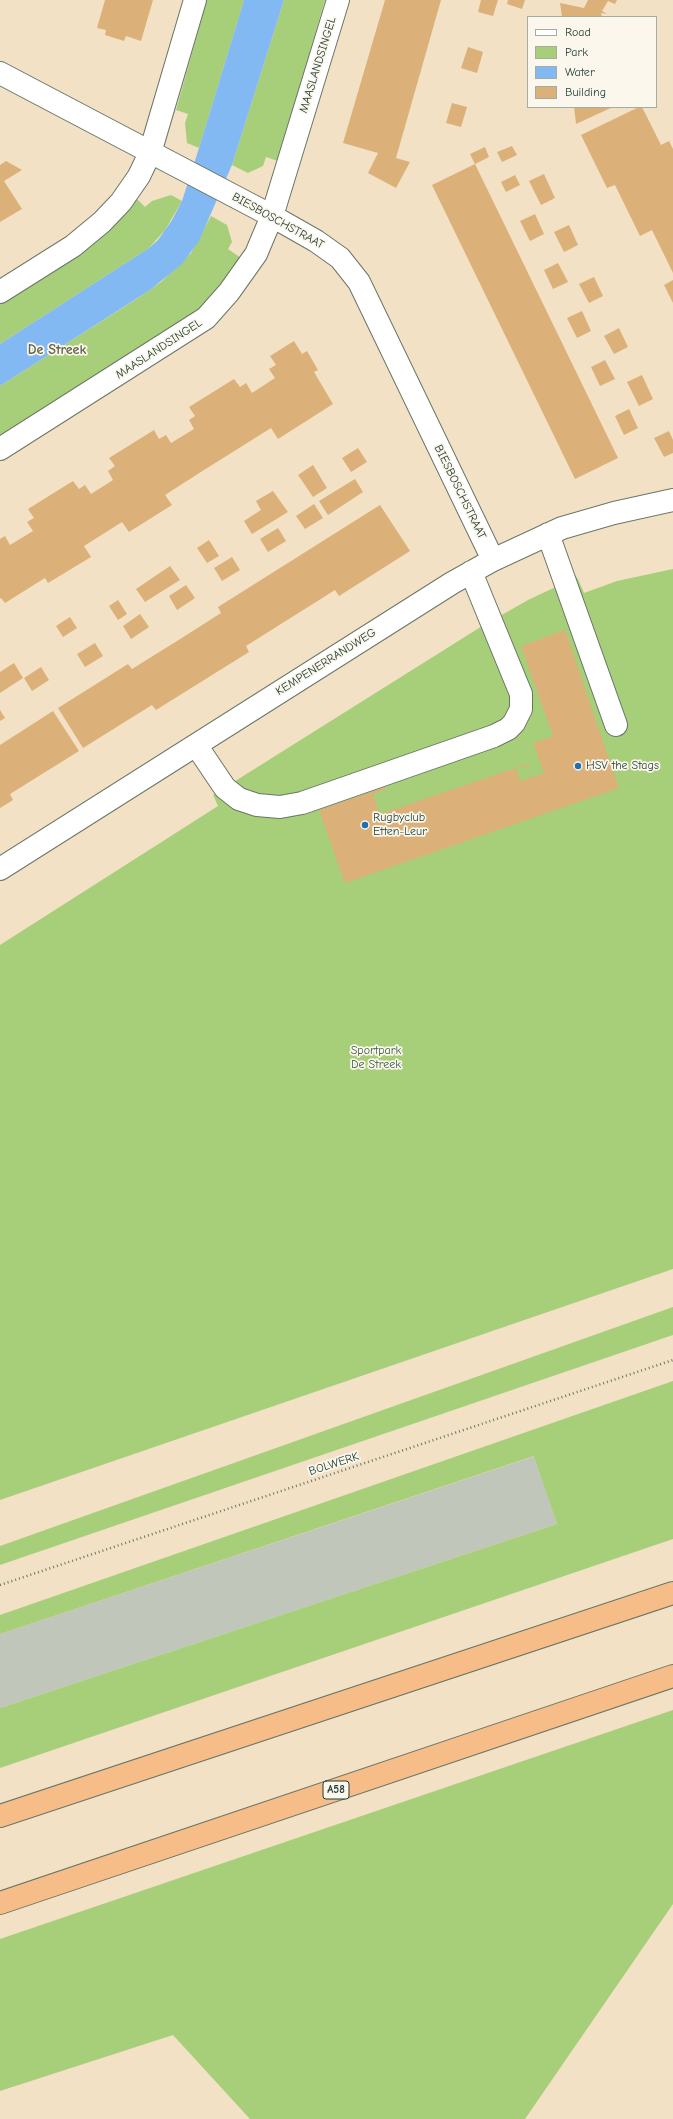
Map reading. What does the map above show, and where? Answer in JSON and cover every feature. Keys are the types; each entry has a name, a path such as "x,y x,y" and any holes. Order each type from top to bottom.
{"highway":[{"path":"0,1816 673,1593"},
{"name":"A58","path":"0,1903 673,1676"}],"street":[{"path":"0,292 73,246 102,222 121,202 139,176 150,153 195,0"},
{"name":"MAASLANDSINGEL","path":"0,449 206,318 229,292 256,254 272,216 338,0"},
{"name":"BIESBOSCHSTRAAT","path":"0,73 272,216 328,248 340,258 358,282 493,560"},
{"name":"KEMPENERRANDWEG","path":"0,869 471,572 548,534 614,513 673,500"},
{"path":"548,534 616,725"},
{"path":"196,745 225,788 240,800 257,805 280,807 310,800 494,736 508,729 514,723 521,709 521,694 471,572"}],"path":[{"name":"BOLWERK","path":"0,1585 673,1360"}],"shaded area":[{"path":"535,1456 557,1524 0,1708 0,1634"}],"green space":[{"path":"207,0 244,0 199,148 187,143 185,123 188,114 176,110"},
{"path":"284,0 325,0 278,161 266,157 263,166 248,173 232,165"},
{"path":"171,195 182,201 165,230 149,248 0,344 0,303 126,212 137,199 145,207 152,201"},
{"path":"211,216 227,225 232,242 228,249 241,258 204,307 0,438 0,386 161,282 191,253"},
{"name":"Sportpark De Streek","path":"673,569 673,1269 0,1500 0,945 218,806 213,795 479,628 528,600 577,577 584,593 617,581"},
{"path":"673,1307 673,1335 0,1565 0,1546"},
{"path":"673,1381 673,1539 0,1768 0,1708 557,1524 534,1456 0,1634 0,1615"},
{"path":"673,1710 673,1904 525,2119 250,2119 173,2035 0,2091 0,1939"}],"water":[{"path":"244,0 284,0 232,165 199,241 182,264 150,290 0,386 0,344 149,248 158,240 172,220 182,201"}],"building":[{"path":"105,0 153,0 141,41 126,36 124,41 105,35 106,30 97,28"},
{"path":"385,0 441,0 396,158 410,162 396,188 368,173 378,153 343,143"},
{"path":"481,0 498,0 493,16 478,12"},
{"path":"508,0 525,0 522,9 507,4"},
{"path":"588,0 617,0 615,4 608,1 602,11 607,14 601,13 602,16 562,16 560,3 584,8"},
{"path":"468,47 483,52 477,73 461,68"},
{"path":"452,103 467,107 461,127 446,123"},
{"path":"574,108 611,108 576,124"},
{"path":"637,108 642,108 661,145 669,141 673,149 673,273 652,230 640,236 615,185 607,188 581,135"},
{"path":"512,146 517,155 502,162 497,152"},
{"path":"485,147 489,157 475,164 470,154"},
{"path":"6,161 22,170 4,181 22,209 0,222 0,165"},
{"path":"475,164 618,458 575,479 432,185"},
{"path":"544,174 555,198 541,205 529,181"},
{"path":"515,175 520,185 506,192 501,182"},
{"path":"535,214 544,234 530,241 520,221"},
{"path":"569,225 578,245 564,252 554,232"},
{"path":"558,263 568,282 553,289 544,270"},
{"path":"594,277 603,296 589,303 579,284"},
{"path":"673,280 673,303 664,285"},
{"path":"582,311 591,331 577,338 567,318"},
{"path":"619,328 628,347 614,354 604,336"},
{"path":"294,341 302,354 307,351 318,370 314,372 333,404 278,439 271,428 165,495 172,505 129,532 122,522 84,546 91,557 48,583 45,578 5,603 1,598 0,599 0,539 5,536 10,545 33,531 27,522 34,518 28,509 73,481 79,489 85,485 91,494 113,480 108,471 115,466 109,458 154,430 159,439 166,435 171,443 194,429 189,420 195,416 189,407 234,379 240,387 246,383 252,393 275,378 269,369 276,365 270,356"},
{"path":"605,360 615,379 600,386 591,367"},
{"path":"642,375 653,399 639,406 627,382"},
{"path":"629,409 638,428 624,435 615,416"},
{"path":"669,431 673,440 673,453 664,457 654,438"},
{"path":"358,448 367,462 351,472 342,458"},
{"path":"313,465 327,488 313,497 298,475"},
{"path":"355,479 363,492 328,515 319,501"},
{"path":"273,491 288,512 252,534 244,521 261,510 256,501"},
{"path":"314,504 323,518 305,529 296,516"},
{"path":"380,505 410,551 339,596 335,590 246,646 249,652 156,710 152,705 83,748 58,708 128,664 132,669 177,641 221,613 218,607"},
{"path":"278,528 286,541 268,552 260,539"},
{"path":"209,540 219,556 207,563 197,548"},
{"path":"232,557 240,570 222,581 214,568"},
{"path":"170,566 180,580 145,602 136,589"},
{"path":"186,585 195,598 177,610 169,596"},
{"path":"118,600 127,614 118,620 109,606"},
{"path":"140,614 149,627 131,639 123,626"},
{"path":"70,617 77,628 63,637 56,626"},
{"path":"565,630 619,788 345,883 319,810 385,787 386,789 373,794 380,814 530,763 530,765 516,769 520,781 544,773 533,743 553,736 521,646"},
{"path":"95,643 103,656 85,667 77,654"},
{"path":"14,663 23,678 0,693 0,672"},
{"path":"41,667 49,680 32,691 24,678"},
{"path":"0,710 5,718 0,721"},
{"path":"53,711 79,751 10,794 13,800 0,808 0,745"}],"place":[{"name":"HSV the Stags","path":"578,766"},
{"name":"Rugbyclub Etten-Leur","path":"365,825"}],"district":[{"name":"De Streek","path":"57,350"}]}
